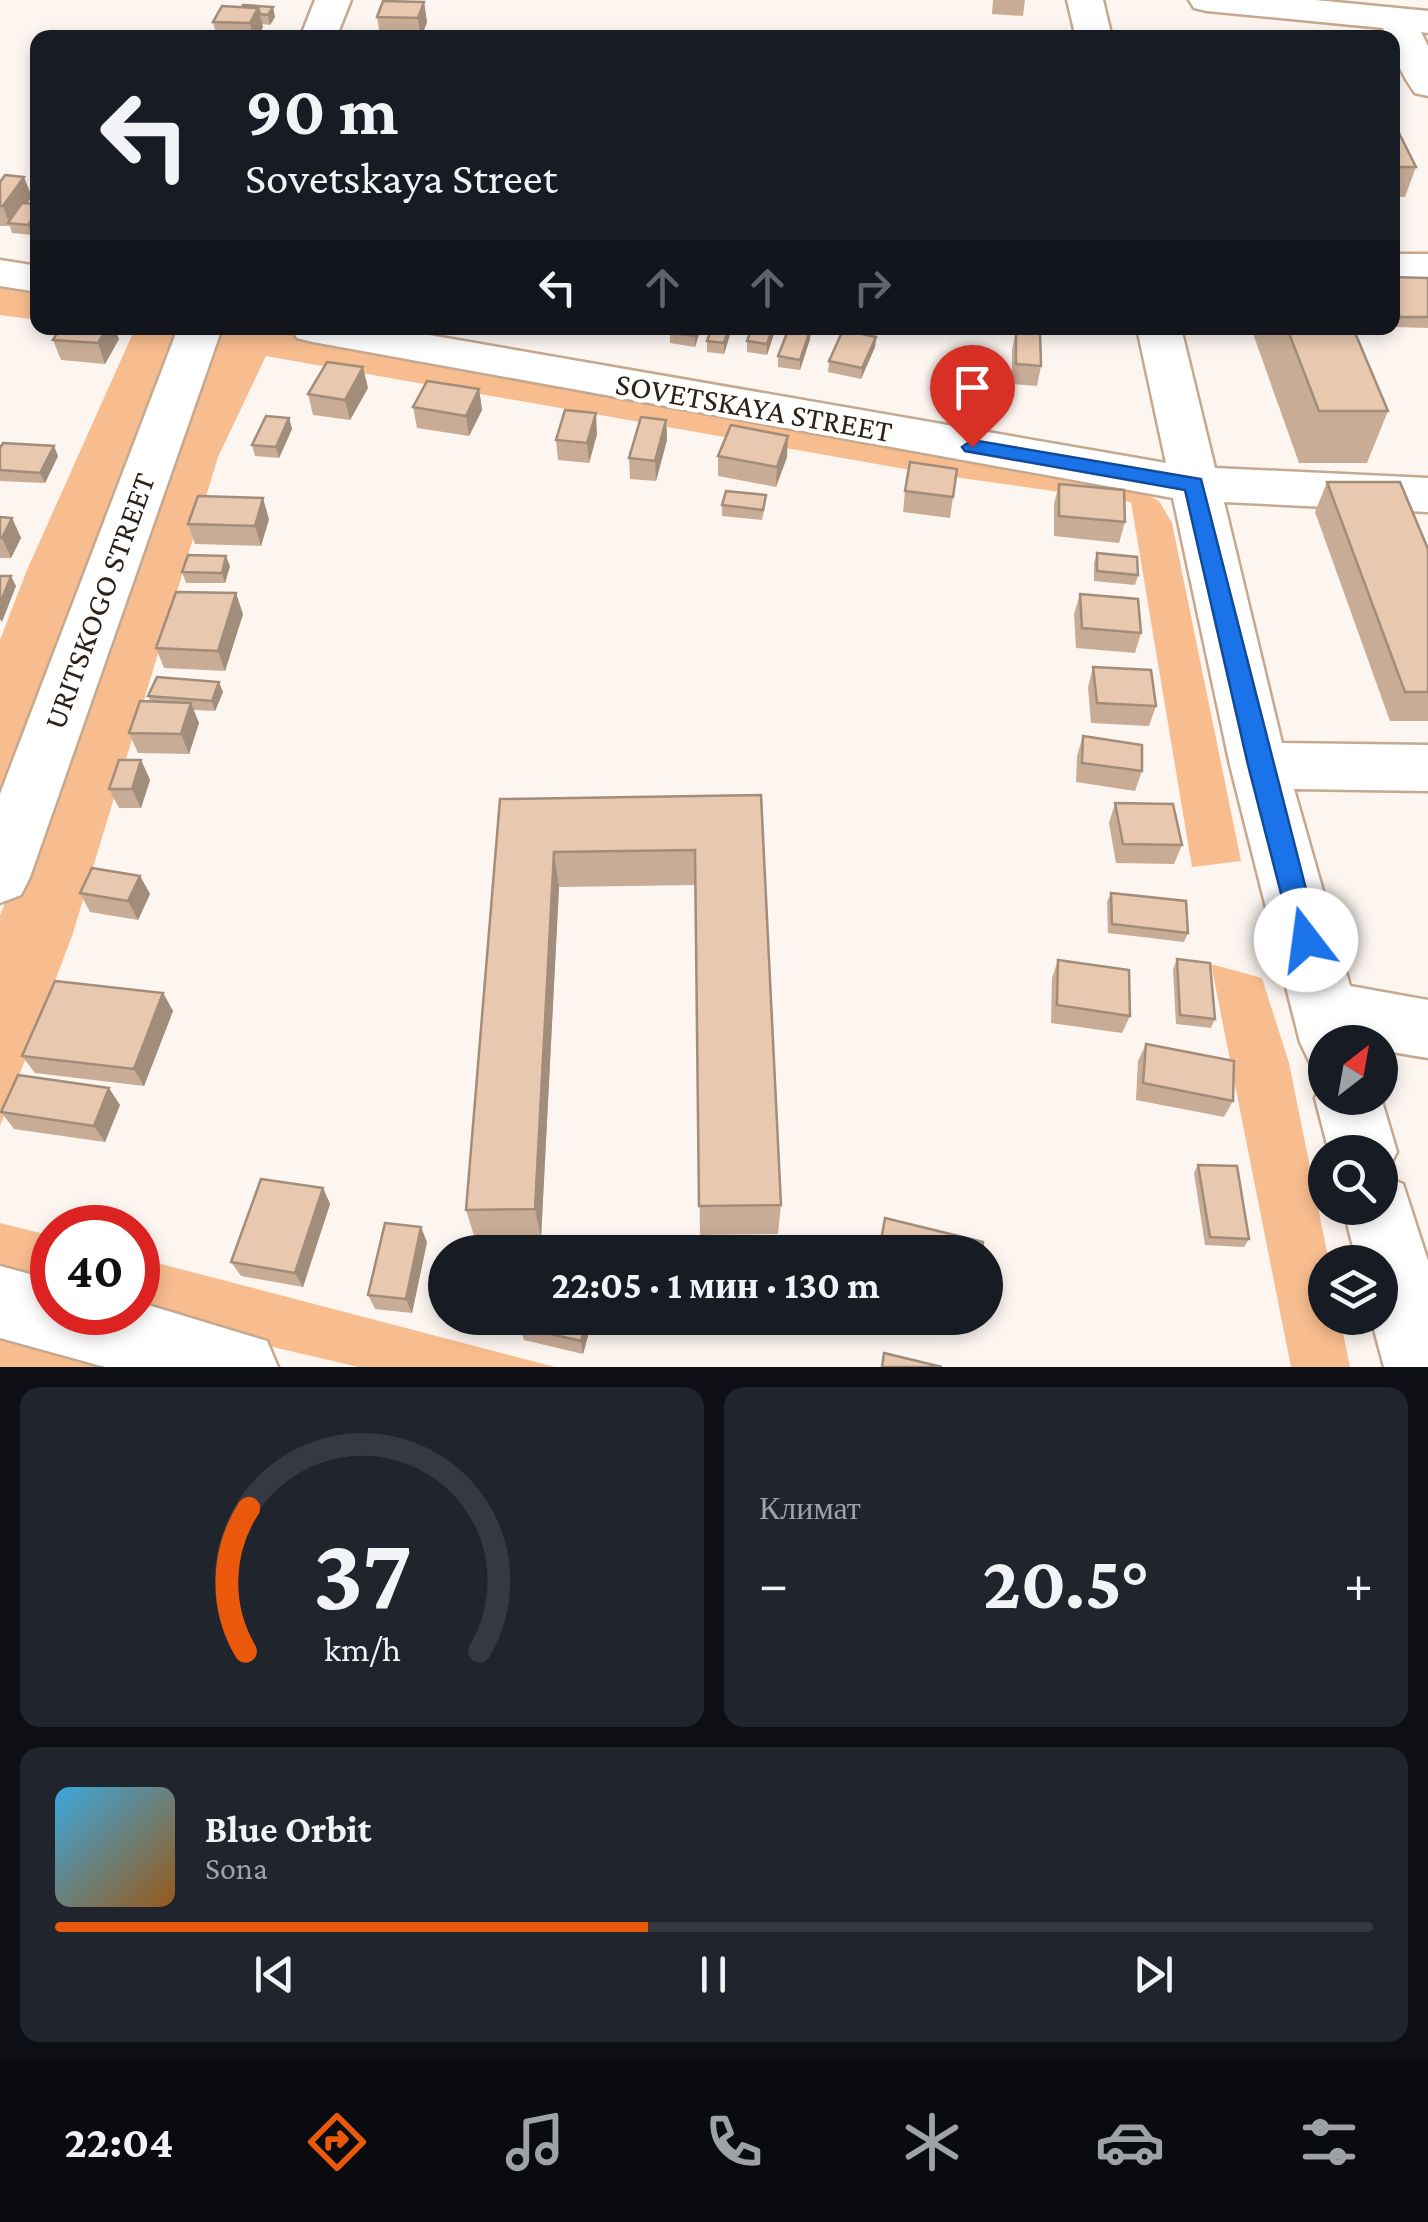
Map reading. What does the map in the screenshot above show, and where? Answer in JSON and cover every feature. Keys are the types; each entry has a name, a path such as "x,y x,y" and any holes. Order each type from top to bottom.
{"street":[{"path":"321,30 333,0"},
{"path":"1086,0 1092,30"},
{"path":"1207,0 1412,19 1428,85"},
{"path":"1400,266 1428,267"},
{"path":"0,272 30,277"},
{"name":"URITSKOGO STREET","path":"0,876 68,679 197,335"},
{"name":"SOVETSKAYA STREET","path":"353,335 1194,484 1428,495"},
{"path":"1161,335 1260,765 1328,1025"},
{"path":"1260,765 1428,768"},
{"path":"1398,1028 1428,1028"},
{"path":"1383,1225 1421,1367"},
{"path":"0,1302 241,1367"}],"shaded area":[{"path":"0,281 30,286 30,319 0,315"},
{"path":"132,335 184,335 91,574 0,828 0,640 27,570"},
{"path":"215,335 308,335 1134,488 1159,501 1172,523 1241,861 1192,867 1131,502 933,474 266,356 218,457 72,936 0,1126 0,916 186,397"},
{"path":"1211,964 1262,978 1289,1063 1308,1158 1308,1225 1322,1225 1326,1245 1308,1245 1308,1335 1343,1335 1350,1367 1291,1367"},
{"path":"0,1223 30,1230 30,1282 0,1271"},
{"path":"160,1264 555,1367 358,1367 160,1321"},
{"path":"0,1329 112,1367 0,1367"}],"building":[{"path":"383,1 424,2 418,18 377,17"},
{"path":"243,5 273,7 268,15"},
{"path":"222,6 258,8 250,23 213,22"},
{"path":"1400,135 1416,167 1400,167"},
{"path":"5,175 24,177 0,206 0,182"},
{"path":"22,203 30,204 28,225 8,223"},
{"path":"1400,277 1428,278 1428,317 1400,317"},
{"path":"56,335 103,335 98,343 53,340"},
{"path":"709,335 727,335 724,343 707,341"},
{"path":"749,335 770,335 767,344 747,341"},
{"path":"786,335 809,335 800,360 778,356"},
{"path":"841,335 876,337 862,368 829,361"},
{"path":"1016,335 1040,335 1041,366 1016,364"},
{"path":"1290,335 1356,335 1388,411 1319,411"},
{"path":"327,362 363,367 345,400 308,394"},
{"path":"427,381 479,389 466,416 413,407"},
{"path":"565,410 596,413 587,443 556,440"},
{"path":"266,416 289,418 276,447 252,445"},
{"path":"641,417 666,420 655,461 629,458"},
{"path":"731,425 788,436 777,467 718,456"},
{"path":"3,443 54,446 40,473 0,470"},
{"path":"910,462 957,469 953,497 905,491"},
{"path":"1327,482 1400,482 1428,549 1428,692 1405,692"},
{"path":"1059,484 1124,490 1125,522 1059,516"},
{"path":"726,491 766,495 763,510 722,505"},
{"path":"198,496 263,498 255,526 188,524"},
{"path":"0,517 12,518 2,538 0,538"},
{"path":"1097,553 1137,557 1138,575 1097,571"},
{"path":"188,555 226,556 222,573 182,572"},
{"path":"0,576 11,576 0,604"},
{"path":"176,592 236,593 218,651 156,648"},
{"path":"1080,594 1138,599 1141,633 1082,628"},
{"path":"1093,667 1151,670 1156,706 1097,703"},
{"path":"157,677 219,682 212,701 148,696"},
{"path":"140,701 191,703 181,734 129,733"},
{"path":"1083,736 1142,745 1142,771 1082,763"},
{"path":"119,760 141,760 132,789 109,789"},
{"path":"761,795 781,1205 699,1206 695,850 554,852 535,1209 466,1210 500,799"},
{"path":"1115,803 1173,804 1182,845 1123,844"},
{"path":"92,868 140,876 128,901 80,893"},
{"path":"1111,893 1186,901 1188,933 1112,924"},
{"path":"1177,959 1210,963 1215,1019 1180,1015"},
{"path":"1058,960 1129,970 1130,1016 1057,1005"},
{"path":"55,981 163,993 134,1069 22,1056"},
{"path":"1146,1044 1234,1061 1233,1101 1143,1083"},
{"path":"18,1075 109,1088 94,1126 1,1112"},
{"path":"1198,1165 1237,1166 1249,1239 1210,1237"},
{"path":"261,1179 323,1188 295,1273 231,1262"},
{"path":"885,1218 954,1235 882,1235"},
{"path":"385,1223 421,1227 406,1299 368,1295"},
{"path":"555,1335 583,1335 581,1341"},
{"path":"884,1353 942,1367 882,1367"}],"route":[{"path":"972,447 1194,484 1306,940"}]}
